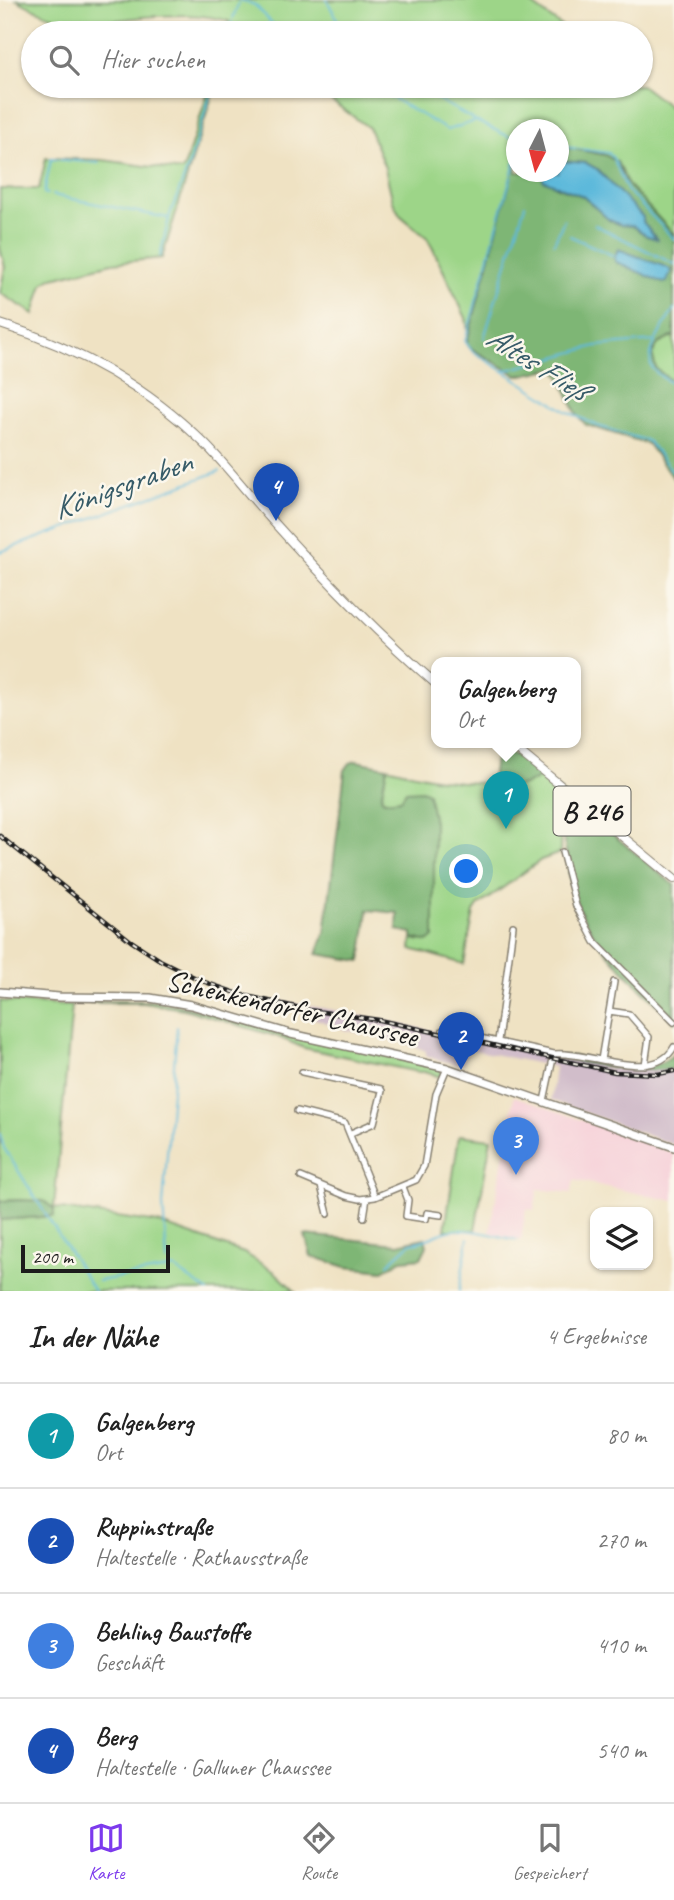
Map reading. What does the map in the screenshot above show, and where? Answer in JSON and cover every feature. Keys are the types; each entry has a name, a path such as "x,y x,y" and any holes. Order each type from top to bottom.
{"main road":[{"path":"0,324 77,352 102,365 158,404 206,445 271,519 431,679"},
{"name":"B 246","path":"515,748 674,879"},
{"name":"Schenkendorfer Chaussee","path":"0,992 59,998 150,998 173,1001 291,1034 447,1068 674,1147"}],"street":[{"path":"562,852 576,906 595,942 674,1023"},
{"path":"498,1041 513,926"},
{"path":"601,1060 614,982"},
{"path":"609,1011 629,1014 649,1037 645,1065"},
{"path":"443,1030 554,1054 567,1053 645,1065 661,1061 674,1047"},
{"path":"544,1101 554,1054"},
{"path":"301,1177 346,1196 367,1198 376,1197 416,1180 422,1172 436,1094 447,1068"},
{"path":"302,1072 381,1089 374,1123 351,1133"},
{"path":"297,1111 341,1120 351,1133 376,1197"},
{"path":"321,1186 328,1214"},
{"path":"403,1186 408,1199 406,1216 426,1219 428,1213 441,1216"},
{"path":"364,1217 367,1198"}],"shaded area":[{"path":"280,1001 340,1011 610,1069 674,1069 674,1145 551,1100 555,1067 469,1049 462,1066 426,1056 426,1051 406,1043 345,1030 279,1005"},
{"path":"514,1096 671,1152 674,1156 674,1201 574,1180 571,1193 538,1189 534,1210 526,1209 521,1240 490,1232"}],"green space":[{"path":"17,0 526,0 555,21 229,21 186,15 73,21"},
{"path":"653,94 670,107 674,104 674,235 627,184 621,168 605,155 569,148 569,119 506,119 506,182 510,182 468,332 466,318 427,238 400,215 393,202 385,168 369,128 328,98 653,98"},
{"path":"206,98 211,98 162,258 112,263 49,279 43,284 34,314 0,293 5,267 0,248 0,189 39,189 46,158 103,160 181,171"},
{"path":"569,148 605,155 617,162 627,184 674,235 674,336 658,344 652,354 656,369 674,383 674,479 648,444 586,425 577,415 554,368 518,376 469,347 467,342 510,182 551,182 583,196 609,220 633,226 647,236 656,238 642,217 597,169 586,163 569,162"},
{"path":"674,336 674,383 656,369 652,354 658,344"},
{"path":"502,751 524,760 533,768 538,778 518,786 495,784 492,780 495,758"},
{"path":"356,761 387,767 381,798 384,801 401,799 406,791 422,790 428,793 434,822 434,937 428,942 412,938 412,933 397,930 398,913 368,910 361,961 317,954 325,933 345,770 350,763"},
{"path":"387,767 451,781 491,783 492,780 508,787 533,781 538,778 537,772 564,795 566,800 561,819 560,853 541,860 478,906 474,912 464,964 411,949 412,938 419,941 434,937 434,822 401,799 392,802 381,798"},
{"path":"566,800 572,801 674,885 674,1021 601,945 579,910 572,890 562,826"},
{"path":"0,1001 72,1006 54,1208 158,1223 244,1253 275,1272 295,1291 0,1291 0,1220 54,1216 53,1208 22,1200 0,1201"},
{"path":"70,1001 149,1001 173,1004 440,1069 442,1073 439,1077 429,1072 304,1048 276,1036 184,1009 144,1003"},
{"path":"674,1054 674,1069 659,1070 616,1068 559,1058 573,1056 621,1066 644,1067 665,1061"},
{"path":"459,1135 491,1139 475,1230 445,1230"},
{"path":"0,1201 44,1201 54,1209 54,1216 0,1220"},
{"path":"305,1235 398,1244 425,1238 427,1246 421,1258 402,1260 383,1271 346,1267 311,1256"}],"water":[{"path":"569,162 586,163 597,169 643,217 643,222 657,239 647,236 633,226 609,220 583,196 548,182 569,182"},
{"path":"618,249 669,268 671,272 667,282 663,283 616,262 614,258"}],"waterway":[{"path":"240,0 255,5 270,21"},
{"path":"327,0 338,21"},
{"path":"233,18 239,2"},
{"path":"160,256 170,214 190,162 209,98"},
{"path":"392,98 447,130 476,121 506,135"},
{"path":"435,98 474,120"},
{"path":"569,148 609,153 627,190 674,239"},
{"path":"47,194 44,193 51,159 100,163"},
{"name":"Altes Fließ","path":"510,182 465,341 472,351 566,411 598,426 648,441 674,473"},
{"path":"52,195 168,218"},
{"path":"484,338 525,205"},
{"path":"554,243 564,220"},
{"path":"595,225 674,264"},
{"path":"570,236 614,256"},
{"path":"674,309 654,345 650,361 656,372 674,385"},
{"path":"504,371 596,346 656,341"},
{"name":"Königsgraben","path":"0,552 220,471"},
{"path":"167,1261 163,1205 177,1027"},
{"path":"0,1134 4,1148 94,1291"},
{"path":"388,1264 411,1243 454,1230 477,1231 517,1240"},
{"path":"459,1291 468,1238"},
{"path":"98,1281 174,1268 208,1291"}],"railway":[{"path":"0,836 131,941 160,960 202,981 242,995 309,1010 379,1020 615,1072 658,1074 674,1071"}],"place":[{"name":"Berg","path":"276,521"},
{"name":"Galgenberg","path":"506,829"},
{"name":"Ruppinstraße","path":"461,1070"},
{"name":"Behling Baustoffe","path":"516,1175"}]}
